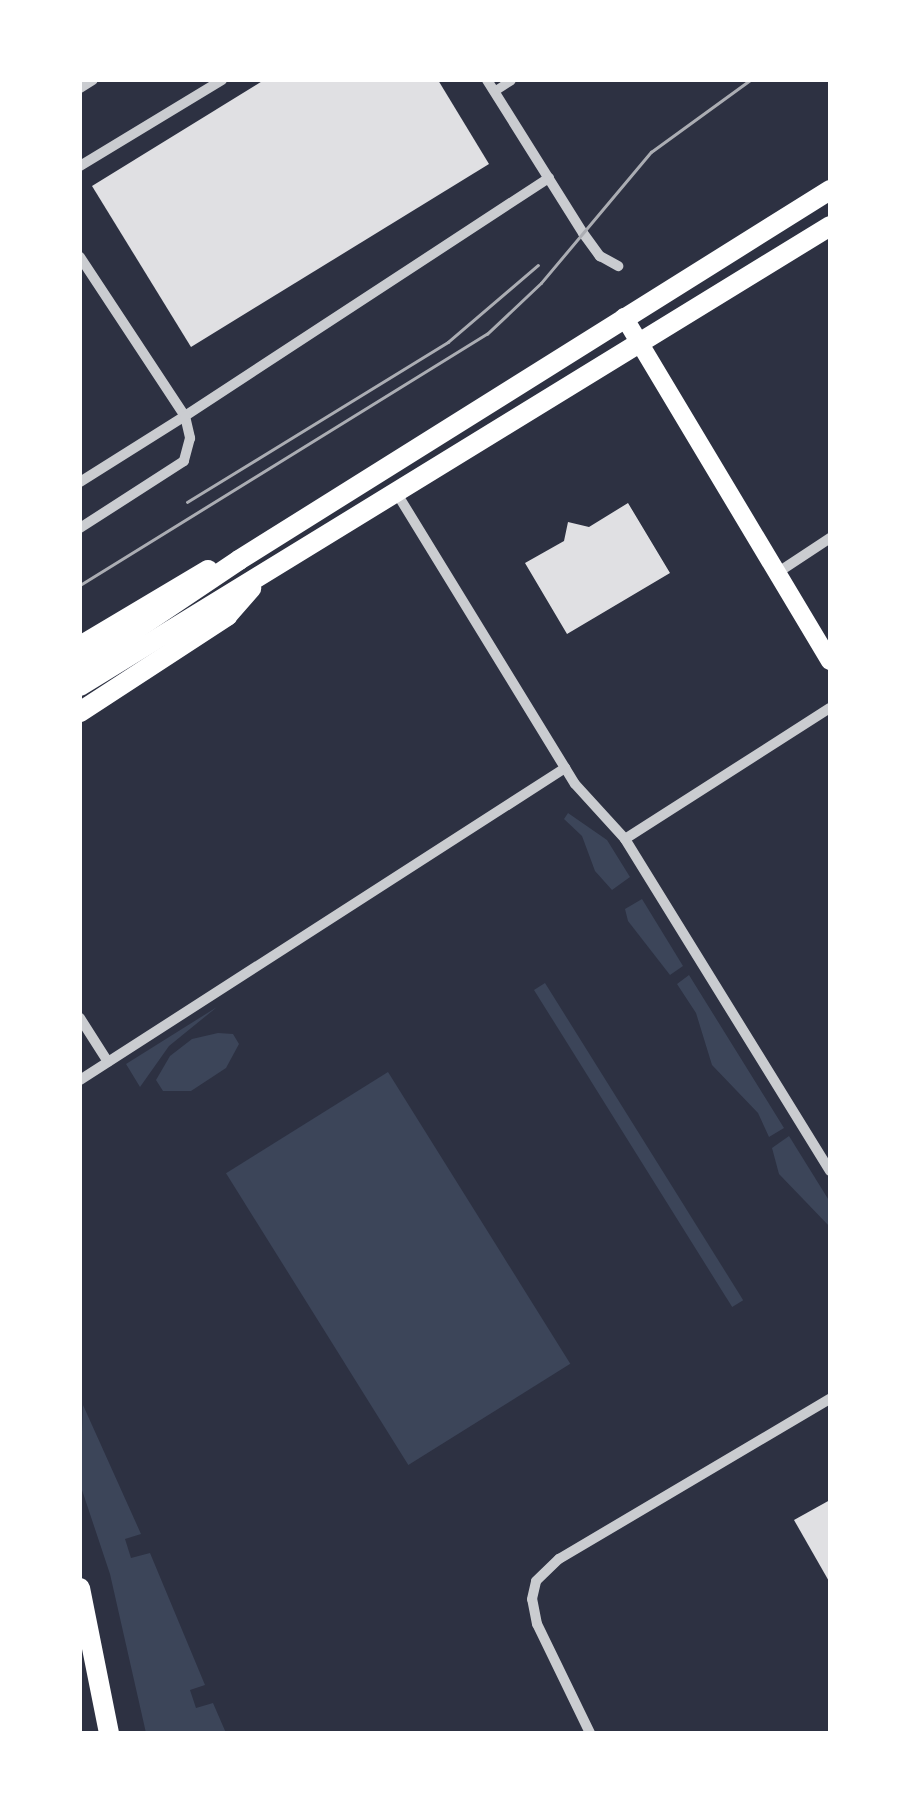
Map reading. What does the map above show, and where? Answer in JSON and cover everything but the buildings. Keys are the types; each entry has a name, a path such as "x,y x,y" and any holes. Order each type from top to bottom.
{"main road":[{"path":"80,668 238,560 830,190"},
{"path":"80,686 830,226"},
{"path":"624,316 830,660"},
{"path":"80,646 206,571 238,560"},
{"path":"80,712 228,616 257,578"},
{"path":"80,1588 109,1733"}],"street":[{"path":"80,88 93,80"},
{"path":"80,166 222,80"},
{"path":"511,80 490,85 600,256 618,266"},
{"path":"80,482 549,178"},
{"path":"80,528 184,461 190,438 185,416 81,261"},
{"path":"396,492 565,768 625,839 830,1171"},
{"path":"777,573 830,538"},
{"path":"625,839 830,708"},
{"path":"80,1080 565,768"},
{"path":"80,1018 108,1062"},
{"path":"590,1733 538,1624 532,1599 536,1581 558,1560 830,1399"}],"shaded area":[{"path":"568,813 607,840 630,877 612,890 595,871 582,836 564,819"},
{"path":"642,899 683,966 670,975 628,921 625,909"},
{"path":"689,975 784,1128 769,1137 758,1113 712,1065 696,1013 677,984"},
{"path":"545,983 743,1300 732,1307 534,990"},
{"path":"217,1007 169,1046 140,1087 126,1064"},
{"path":"233,1034 239,1044 226,1068 191,1091 163,1091 156,1080 170,1056 192,1039"},
{"path":"388,1072 570,1364 408,1465 226,1173"},
{"path":"789,1136 830,1202 830,1227 779,1174 772,1148"},
{"path":"83,1405 141,1534 125,1539 131,1558 150,1553 205,1685 190,1690 196,1708 213,1703 226,1733 146,1733 110,1574 80,1484"}],"tram line":[{"path":"80,585 487,334 541,283 651,152 750,80"},
{"path":"187,502 448,342 538,265"}]}
